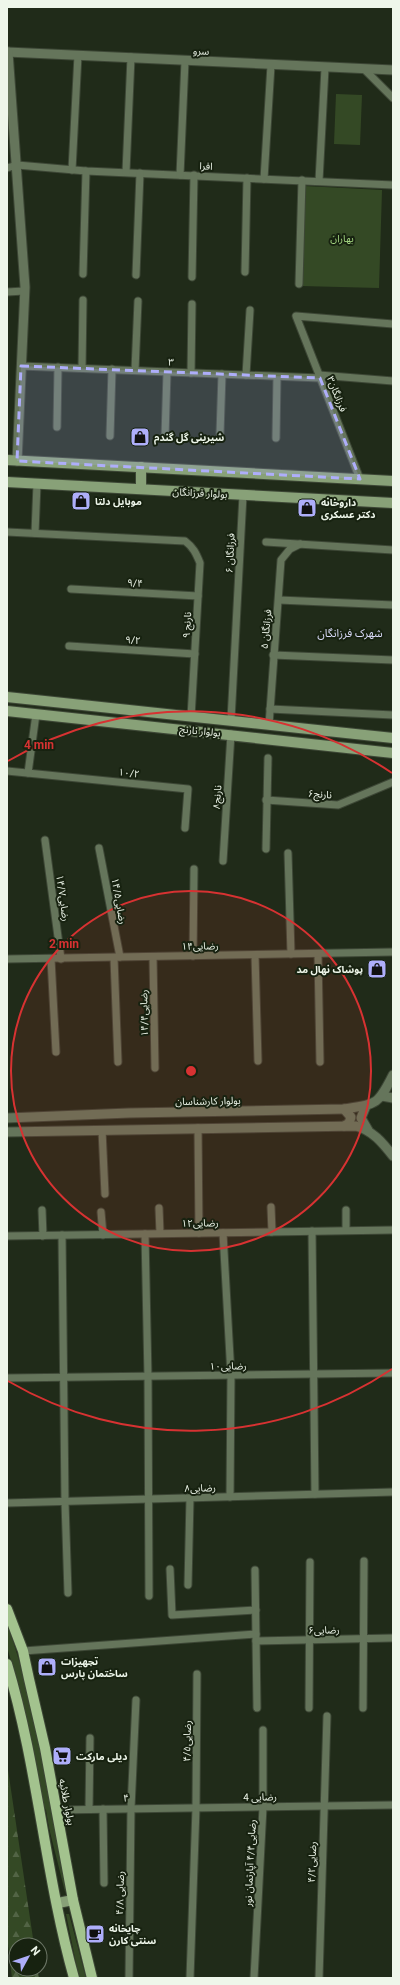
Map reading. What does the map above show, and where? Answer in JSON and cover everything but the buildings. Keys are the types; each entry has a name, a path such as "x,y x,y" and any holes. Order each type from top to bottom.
{"main road":[{"path":"12,460 393,481"},
{"path":"141,467 141,489"},
{"name":"بولوار فرزانگان","path":"7,482 393,504"},
{"name":"بولوار نارنج","path":"7,697 393,738"},
{"path":"122,724 124,710"},
{"name":"بولوار نارنج","path":"7,711 231,734 393,753"},
{"name":"بولوار طلائیه","path":"7,1609 22,1652 45,1748 73,1900 92,1978"},
{"path":"7,1664 29,1753 74,1978"},
{"path":"58,1903 73,1900"}],"street":[{"name":"سرو","path":"7,52 393,70"},
{"path":"7,52 9,103 17,165 24,291 21,366 12,460"},
{"path":"72,170 78,55"},
{"path":"126,172 131,57"},
{"path":"180,175 185,61"},
{"path":"264,179 271,65"},
{"path":"319,181 325,68"},
{"path":"364,69 393,98"},
{"path":"7,168 17,165"},
{"name":"افرا","path":"17,165 86,171 393,185"},
{"path":"83,274 86,171"},
{"path":"136,275 140,173"},
{"path":"192,277 194,175"},
{"path":"245,272 247,178"},
{"path":"299,284 302,180"},
{"path":"7,292 24,291"},
{"path":"82,368 83,300"},
{"path":"135,370 138,301"},
{"path":"191,373 192,304"},
{"path":"246,375 250,310"},
{"name":"فرزانگان۳","path":"360,479 296,316 393,324"},
{"name":"۳","path":"21,366 393,381"},
{"path":"57,427 58,367"},
{"path":"110,436 112,370"},
{"path":"165,437 167,372"},
{"path":"220,434 222,374"},
{"path":"276,438 278,376"},
{"path":"7,532 35,533 36,484"},
{"name":"فرزانگان ۶","path":"231,720 243,495"},
{"name":"نارنج ۹","path":"35,533 185,541 196,552 200,563 191,716"},
{"path":"266,542 393,550"},
{"name":"فرزانگان ۵","path":"269,725 281,560 290,549 300,544"},
{"name":"۹/۴","path":"71,589 198,596"},
{"path":"279,600 393,606"},
{"name":"۹/۲","path":"69,646 195,654"},
{"path":"273,655 393,660"},
{"path":"270,709 393,715"},
{"path":"7,771 28,773 36,714"},
{"name":"نارنج۸","path":"223,862 231,734"},
{"path":"266,849 268,758"},
{"name":"۱۰/۲","path":"28,773 188,789 185,828"},
{"name":"نارنج۶","path":"266,800 338,805 393,782"},
{"name":"رضایی۱۴/۷","path":"45,840 61,958"},
{"name":"رضایی۱۴/۵","path":"100,848 117,958 118,1062"},
{"path":"288,853 291,954"},
{"path":"193,956 194,869"},
{"name":"رضایی۱۴","path":"7,960 393,952"},
{"path":"318,954 320,1062"},
{"path":"255,955 258,1061"},
{"name":"رضایی۱۴/۴","path":"153,957 155,1068"},
{"path":"50,959 56,1052"},
{"path":"393,1075 382,1096 393,1098"},
{"name":"بولوار کارشناسان","path":"7,1118 129,1113 344,1109 366,1106 382,1096"},
{"path":"366,1106 361,1118 368,1130 382,1142 393,1156"},
{"path":"344,1109 351,1117 349,1123 344,1126"},
{"path":"7,1132 344,1126 356,1126 368,1130"},
{"path":"198,1128 199,1233"},
{"path":"102,1130 105,1194"},
{"path":"382,1142 393,1143"},
{"path":"271,1207 272,1232"},
{"path":"159,1208 160,1234"},
{"path":"42,1210 43,1236"},
{"path":"346,1210 346,1230"},
{"path":"101,1212 102,1235"},
{"name":"رضایی۱۲","path":"7,1236 393,1230"},
{"path":"312,1231 316,1494"},
{"path":"223,1233 231,1376 230,1497"},
{"path":"145,1234 149,1441 149,1596"},
{"path":"62,1236 64,1446 68,1593"},
{"name":"رضایی۱۰","path":"7,1378 393,1373"},
{"name":"رضایی۸","path":"7,1503 393,1492"},
{"path":"188,1585 190,1498"},
{"path":"363,1708 364,1561"},
{"path":"309,1708 310,1562"},
{"path":"170,1569 172,1615 256,1610"},
{"path":"255,1570 257,1708"},
{"name":"رضایی۶","path":"22,1652 256,1638 309,1640 393,1638"},
{"name":"رضایی۴/۵","path":"190,1978 196,1808 198,1674"},
{"name":"رضایی ۴/۸","path":"128,1978 131,1808 136,1700"},
{"name":"رضایی۴/۲","path":"319,1978 327,1716"},
{"name":"رضایی۴/۴ آپارتمان نور","path":"254,1978 263,1807 263,1730"},
{"path":"89,1809 90,1738"},
{"name":"رضایی 4","path":"196,1808 393,1805"},
{"name":"۴","path":"56,1810 196,1808"},
{"path":"103,1809 104,1883"}],"highlighted area":[{"path":"21,366 320,378 360,479 17,461"}],"green space":[{"path":"336,94 362,95 360,145 334,144"},
{"name":"بهاران","path":"304,186 382,190 379,288 301,286"},
{"path":"7,1624 18,1656 35,1722 67,1889 65,1892 46,1810 44,1807 21,1695 7,1647"},
{"path":"7,1763 33,1937 8,1937 8,1944"},
{"path":"66,1914 69,1914 86,1978 79,1978"},
{"path":"12,1977 39,1978 12,1978"}],"place":[{"name":"شیرینی گل گندم","path":"140,437"},
{"name":"موبایل دلتا","path":"81,501"},
{"name":"داروخانه دکتر عسکری","path":"307,508"},
{"name":"پوشاک نهال مد","path":"377,969"},
{"name":"تجهیزات ساختمان پارس","path":"47,1667"},
{"name":"دیلی مارکت","path":"62,1756"},
{"name":"چایخانه سنتی کارن","path":"95,1934"}],"district":[{"name":"شهرک فرزانگان","path":"350,633"}]}
